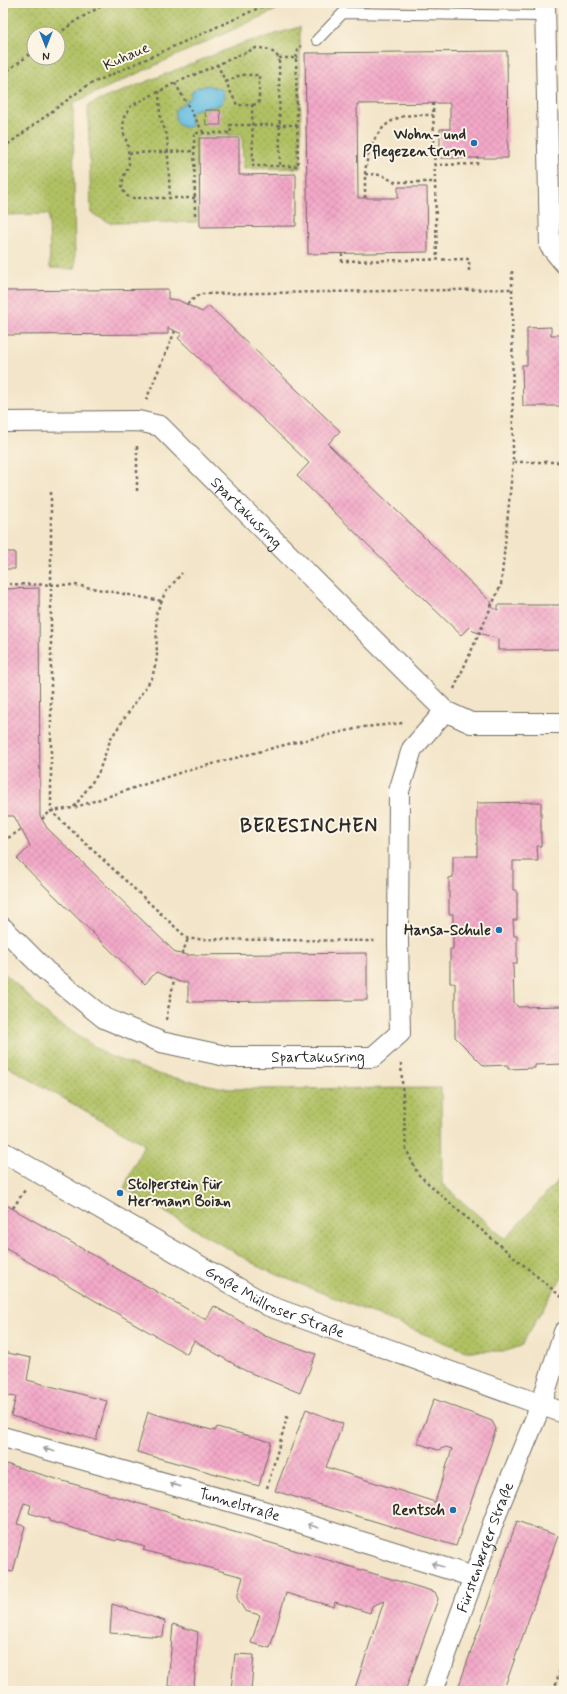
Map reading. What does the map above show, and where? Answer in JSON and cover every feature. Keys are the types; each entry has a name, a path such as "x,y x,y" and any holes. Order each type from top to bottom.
{"street":[{"path":"545,10 550,246 564,263"},
{"name":"Spartakusring","path":"3,422 138,421 160,426 441,716 471,723 564,723"},
{"path":"400,1033 398,941 398,791 412,749 441,716"},
{"name":"Spartakusring","path":"3,928 46,971 104,1018 162,1042 230,1057 373,1058 400,1033"},
{"name":"Große Müllroser Straße","path":"3,1152 269,1306 564,1413"},
{"name":"Fürstenberger Straße","path":"433,1691 500,1504 541,1405 564,1332"},
{"name":"Tunnelstraße","path":"3,1437 260,1510 474,1577"}],"lane":[{"path":"316,40 343,13 545,10"}],"path":[{"path":"66,28 107,3"},
{"name":"Kuhaue","path":"3,148 86,86 270,3"},
{"path":"195,198 134,198 127,196 122,189 123,178 129,165 123,131 124,117 131,106 175,82 256,48 272,50 279,58 280,166"},
{"path":"3,74 26,57"},
{"path":"252,105 253,166 298,166 296,58 279,58"},
{"path":"217,64 237,105 252,105 259,103 259,75 240,75 226,82"},
{"path":"175,82 203,133"},
{"path":"159,91 160,118 167,135 170,198"},
{"path":"432,103 437,260"},
{"path":"365,198 367,157 372,142 385,127 398,118 433,115"},
{"path":"195,215 194,133 231,133 230,126 297,126"},
{"path":"128,153 194,151"},
{"path":"434,165 477,164 477,158"},
{"path":"365,174 382,175 394,182 435,182"},
{"path":"342,253 342,261 469,259 469,271"},
{"path":"42,819 51,812 73,808 182,772 292,743 364,727 441,716 501,585 513,462 512,271"},
{"path":"187,304 200,294 512,288"},
{"path":"137,491 138,421 175,331"},
{"path":"513,462 564,462"},
{"path":"51,492 51,812 188,939 398,941"},
{"path":"73,808 98,774 111,738 152,678 157,658 156,614 165,593 182,573"},
{"path":"3,584 52,583 75,585 162,601"},
{"path":"3,841 22,830"},
{"path":"182,954 188,939"},
{"path":"162,1042 174,980"},
{"path":"400,1033 406,1149 418,1174 454,1207 564,1299"},
{"path":"260,1510 288,1414"},
{"path":"554,1691 564,1656"}],"green space":[{"path":"3,3 291,3 73,103 75,269 50,268 49,214 3,215"},
{"path":"300,27 301,168 243,169 242,135 197,136 197,222 110,223 91,213 88,105 241,44"},
{"path":"3,972 51,1018 109,1056 161,1075 229,1089 441,1088 442,1184 505,1239 564,1174 564,1276 556,1286 521,1346 506,1351 466,1351 263,1269 124,1188 144,1144 3,1064"}],"water":[{"path":"208,85 223,90 224,98 222,102 218,105 202,108 190,113 191,127 180,126 176,118 175,110 191,98 191,93 196,88"}],"building":[{"name":"Wohn- und Pflegezentrum","path":"507,51 508,158 440,158 440,129 450,129 450,103 357,104 358,198 398,198 398,187 427,187 428,252 308,254 305,53"},
{"path":"205,110 220,110 221,125 206,125"},
{"path":"199,138 239,138 239,175 296,174 296,226 200,227"},
{"path":"168,289 168,299 178,300 202,312 209,306 340,431 328,444 492,603 489,606 498,610 498,605 564,605 564,649 498,650 498,639 473,631 469,627 461,635 297,476 309,463 178,338 182,334 168,328 168,334 3,335 3,291"},
{"path":"551,327 551,335 564,335 564,406 523,406 522,365 527,365 527,328"},
{"path":"3,552 15,552 15,569 3,569"},
{"path":"39,588 40,816 47,828 176,953 188,955 367,953 367,1000 188,1002 188,982 180,982 156,972 145,984 17,859 30,846 14,816 3,816 3,589"},
{"path":"541,802 541,846 537,846 538,861 513,861 513,890 517,890 517,920 513,920 514,936 517,936 517,964 513,964 514,1002 518,1007 564,1006 564,1064 535,1065 535,1068 508,1069 508,1065 484,1066 455,1037 455,983 450,983 450,949 453,949 453,914 449,914 449,878 453,877 453,856 477,856 477,803"},
{"path":"3,1203 206,1320 214,1306 265,1336 316,1354 300,1393 246,1371 194,1341 187,1354 3,1247"},
{"path":"3,1352 31,1358 27,1380 107,1401 96,1440 11,1416 16,1397 3,1395"},
{"path":"434,1399 492,1421 496,1429 456,1546 275,1491 306,1409 343,1424 326,1467 435,1502 452,1449 446,1447 438,1450 417,1443"},
{"path":"148,1412 215,1431 217,1427 271,1442 259,1486 137,1452"},
{"path":"3,1463 435,1592 438,1599 405,1691 354,1691 384,1601 372,1606 370,1613 335,1602 334,1607 286,1593 270,1648 251,1643 260,1615 245,1611 237,1598 243,1577 143,1550 145,1547 117,1539 116,1541 49,1521 49,1519 29,1513 31,1505 24,1503 17,1524 25,1526 13,1572 3,1570"},
{"path":"517,1521 558,1536 509,1675 503,1691 457,1691"},
{"path":"112,1604 165,1621 163,1637 110,1633"},
{"path":"173,1624 198,1632 194,1688 168,1686"},
{"path":"235,1654 254,1655 251,1691 236,1691 236,1689 231,1689"}],"place":[{"name":"Wohn- und Pflegezentrum","path":"474,143"},
{"name":"Hansa-Schule","path":"499,930"},
{"name":"Stolperstein für Hermann Boian","path":"120,1193"},
{"name":"Rentsch","path":"453,1510"}],"district":[{"name":"BERESINCHEN","path":"309,825"}]}
